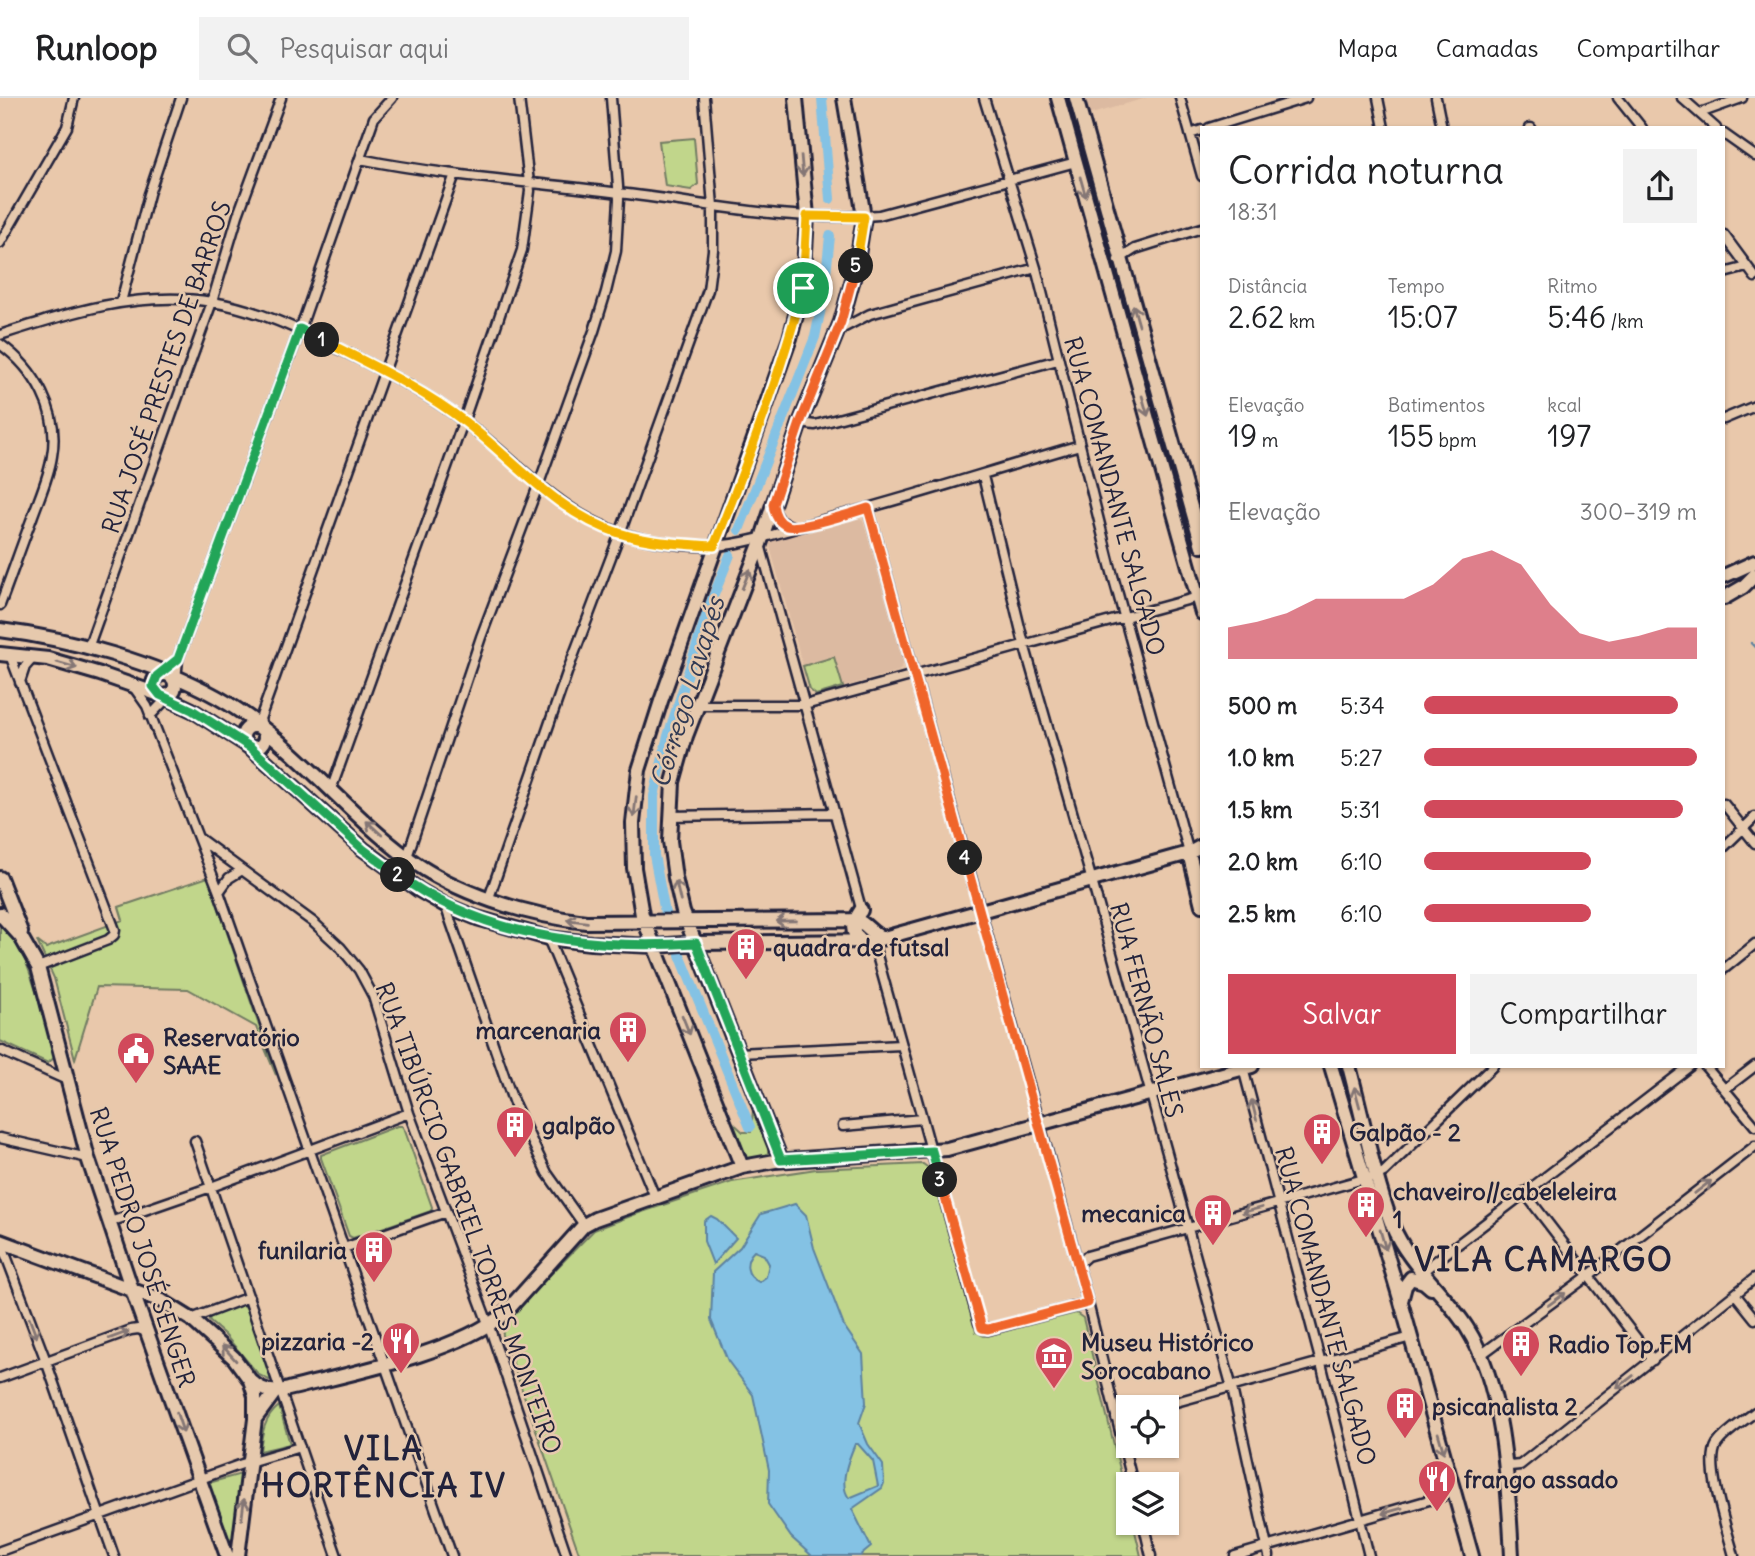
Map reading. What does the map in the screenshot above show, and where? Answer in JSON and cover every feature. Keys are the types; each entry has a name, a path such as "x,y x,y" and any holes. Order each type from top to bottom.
{"street":[{"path":"0,243 67,127 74,98"},
{"path":"121,302 149,194 181,98"},
{"name":"RUA JOSÉ PRESTES DE BARROS","path":"88,648 212,302 238,215 281,98"},
{"path":"150,716 178,659 300,329 374,118 392,98"},
{"path":"331,790 464,421 522,250 530,184 519,98"},
{"path":"407,857 481,637 539,485 606,292 616,251 619,193 611,98"},
{"path":"489,898 568,670 708,290 713,250 713,206 704,98"},
{"path":"742,1167 645,923 634,868 633,822 639,769 714,546 745,468 790,338 803,288 811,216 796,98"},
{"path":"778,1160 687,922 675,878 670,816 673,782 697,705 761,540 800,423 848,300 856,268 864,217 844,98"},
{"name":"RUA COMANDANTE SALGADO","path":"984,98 1036,268 1125,618 1200,897"},
{"path":"1058,98 1200,604"},
{"path":"1076,98 1200,539"},
{"path":"1180,98 1200,169"},
{"path":"1215,126 1306,98"},
{"path":"1378,98 1384,126"},
{"path":"1436,98 1442,126"},
{"path":"1618,98 1640,126"},
{"path":"1682,98 1714,126"},
{"path":"1700,113 1742,98"},
{"path":"1190,134 1200,131"},
{"path":"1725,135 1755,156"},
{"path":"360,159 454,174 713,206 846,217 879,215 1076,162"},
{"path":"248,746 261,746 258,727 454,174"},
{"path":"1103,258 1106,249 1118,254 1200,229"},
{"path":"1725,235 1755,278"},
{"path":"1725,273 1747,267"},
{"path":"837,331 870,314 1036,268"},
{"path":"848,300 855,310 870,314"},
{"path":"0,335 71,312 121,302 212,302 256,314 300,329 383,371 464,421 563,505 593,523 620,534 666,543 714,546 761,540 796,527 983,476 1080,445"},
{"path":"0,344 33,375 44,397 54,439 48,473 0,605"},
{"path":"800,423 815,425 1058,360"},
{"path":"1725,419 1755,406"},
{"name":"RUA FERNÃO SALES","path":"983,476 1024,644 1232,1388 1268,1552"},
{"path":"773,504 775,515 780,521 796,527"},
{"path":"868,508 1040,1124 1116,1418"},
{"path":"761,540 834,813 858,915 853,931 870,938"},
{"path":"1725,576 1755,562"},
{"path":"1725,597 1752,579 1745,570 1739,569"},
{"path":"0,577 10,580"},
{"path":"697,705 805,705 1198,597"},
{"path":"0,630 43,636 88,648 164,685 192,710 248,746 363,849 419,890 445,905 477,918 548,939 654,946 870,938 1092,880 1189,853 1200,847"},
{"path":"5,654 48,659 131,684 164,685 218,698 258,727 407,857 450,883 489,898 560,919 586,922 687,922 858,915"},
{"path":"5,654 20,682 115,930 108,940 38,967"},
{"path":"20,682 22,673 33,658"},
{"path":"150,716 178,659"},
{"path":"131,684 145,701 200,839 452,1556"},
{"path":"248,746 244,733 258,727"},
{"path":"1725,805 1755,843"},
{"path":"670,816 834,813"},
{"path":"1725,846 1755,817"},
{"name":"RUA TIBÚRCIO GABRIEL TORRES MONTEIRO","path":"200,839 313,922 341,947 359,970 373,996 409,1113 489,1326 567,1556"},
{"path":"219,892 229,878 242,870"},
{"name":"RUA PEDRO JOSÉ SENGER","path":"1,889 28,949"},
{"path":"445,905 513,1101 548,1173 584,1225"},
{"name":"RUA PEDRO JOSÉ SENGER","path":"0,914 21,936 38,967 88,1158 227,1556"},
{"path":"870,938 982,1328 988,1329 1088,1303"},
{"path":"548,939 655,1197"},
{"path":"1725,968 1755,944"},
{"path":"739,1053 901,1045"},
{"path":"0,1050 67,1080"},
{"path":"1725,1089 1755,1066"},
{"path":"1,1246 31,1253 162,1301 191,1319 234,1358 258,1387 278,1391 385,1364 436,1348 489,1326 504,1314 584,1225 742,1167 778,1160 947,1149 1242,1068"},
{"name":"RUA COMANDANTE SALGADO","path":"1246,1068 1278,1203 1369,1556"},
{"path":"1332,1068 1371,1177 1393,1226 1482,1354 1489,1376 1505,1460 1511,1556"},
{"path":"1349,1068 1371,1177 1410,1337 1472,1556"},
{"path":"1077,1265 1087,1256 1384,1172 1491,1068"},
{"path":"1401,1301 1405,1286 1412,1278 1686,1068"},
{"path":"1707,1068 1755,1126"},
{"path":"110,1222 409,1113"},
{"path":"843,1126 922,1119"},
{"path":"0,1138 88,1158"},
{"path":"195,1141 278,1391 337,1556"},
{"path":"1482,1354 1588,1276 1755,1146"},
{"path":"1524,1192 1653,1360"},
{"path":"344,1248 446,1212"},
{"path":"1,1246 46,1361 114,1556"},
{"path":"1412,1278 1424,1282 1455,1313"},
{"path":"1505,1460 1510,1466 1520,1465 1755,1278"},
{"path":"1735,1294 1755,1319"},
{"path":"191,1319 249,1297"},
{"path":"0,1378 131,1330 147,1332 146,1315 162,1301"},
{"path":"1179,1402 1410,1337"},
{"path":"238,1556 255,1419 255,1396 250,1380"},
{"path":"255,1419 278,1391"},
{"path":"1734,1556 1713,1471 1713,1453 1720,1440 1755,1412"},
{"path":"1,1551 200,1479 300,1447"},
{"path":"1235,1556 1268,1552 1360,1520 1443,1496 1452,1485"},
{"path":"1146,1535 1151,1556"}],"shaded area":[{"path":"1084,98 1146,98 1088,115"},
{"path":"858,517 863,520 904,663 899,671 843,687 834,658 803,666 769,543 772,538"}],"green space":[{"path":"694,138 698,184 691,190 665,186 659,141"},
{"path":"834,657 843,687 816,695 810,690 803,666"},
{"path":"208,877 276,1075 256,1027 188,989 97,987 75,1059 54,978 37,941 46,948 123,920 119,907"},
{"path":"0,924 19,946 34,984 55,1057 48,1063 0,1041"},
{"path":"753,1110 768,1141 768,1153 752,1161 741,1152 729,1119 743,1132 751,1132"},
{"path":"402,1126 405,1131 432,1207 431,1211 353,1238 349,1236 321,1155"},
{"path":"923,1164 930,1169 976,1332 984,1336 1076,1313 1083,1318 1121,1472 1116,1472 1116,1535 1136,1535 1141,1556 580,1556 503,1335 505,1321 594,1230 732,1182 816,1169"},
{"path":"242,1304 247,1308 272,1379 259,1375 225,1335 209,1321 210,1317"},
{"path":"279,1406 290,1444 260,1451 267,1421"},
{"path":"241,1474 232,1555 205,1484"}],"water":[{"path":"795,1204 806,1215 814,1248 844,1326 863,1354 866,1403 859,1423 868,1444 883,1465 884,1483 882,1488 852,1509 871,1547 860,1556 812,1556 791,1537 768,1504 769,1470 753,1395 728,1361 711,1320 713,1272 740,1247 761,1214","holes":["754,1251 764,1255 769,1264 766,1277 759,1282 751,1276 747,1264","855,1444 873,1461 878,1486 849,1498 844,1478"]},
{"path":"711,1216 736,1238 713,1264 704,1241 704,1221"}],"waterway":[{"name":"Córrego Lavapés","path":"822,98 830,199"},
{"name":"Córrego Lavapés","path":"739,530 815,337 824,294 830,236"},
{"name":"Córrego Lavapés","path":"665,913 654,855 654,796 668,736 709,607 730,555"},
{"path":"1751,643 1755,647"},
{"path":"680,955 750,1127"}],"place":[{"name":"quadra de futsal","path":"746,981"},
{"name":"marcenaria","path":"628,1064"},
{"name":"Reservatório SAAE","path":"136,1085"},
{"name":"galpão","path":"515,1159"},
{"name":"Galpão - 2","path":"1322,1166"},
{"name":"chaveiro//cabeleleira 1","path":"1366,1239"},
{"name":"mecanica","path":"1213,1247"},
{"name":"funilaria","path":"374,1284"},
{"name":"pizzaria -2","path":"401,1375"},
{"name":"Radio Top FM","path":"1521,1378"},
{"name":"Museu Histórico Sorocabano","path":"1054,1390"},
{"name":"psicanalista 2","path":"1405,1440"},
{"name":"frango assado","path":"1437,1513"}],"district":[{"name":"VILA CAMARGO","path":"1544,1259"},
{"name":"VILA HORTÊNCIA IV","path":"384,1466"}],"route":[{"path":"807,216 864,217 848,300 800,423 773,510 780,521 787,526 796,527 868,508 1088,1303 988,1329 982,1328 979,1323 932,1151 781,1160 696,943 654,946 548,939 477,918 445,905 419,890 363,849 250,747 192,710 160,695 153,686 157,676 178,659 300,329 383,371 464,421 563,505 593,523 620,534 666,543 714,546 745,468 790,338 803,288 807,216"}]}
